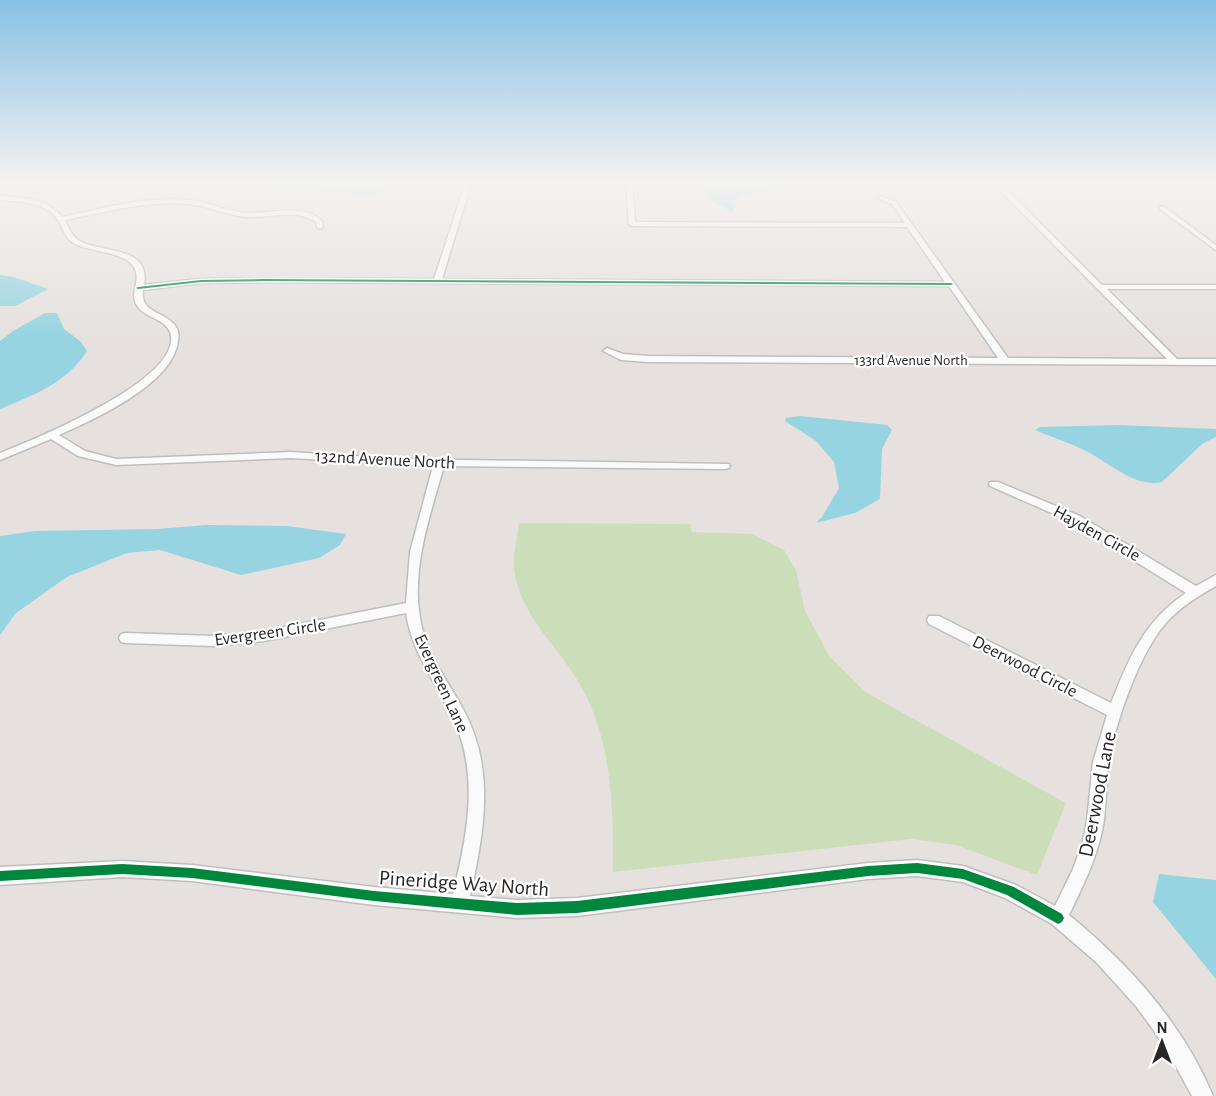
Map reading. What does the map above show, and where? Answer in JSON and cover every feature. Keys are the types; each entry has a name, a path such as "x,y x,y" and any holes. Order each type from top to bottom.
{"street":[{"path":"0,457 52,435 135,390 163,367 172,355 175,333 168,322 143,308 136,295 141,272 137,265 121,255 95,249 72,240 69,235"},
{"path":"437,281 452,235"},
{"path":"915,235 1005,361"},
{"path":"1048,235 1175,362"},
{"path":"1199,235 1216,248"},
{"path":"138,288 229,280 951,284"},
{"path":"1100,287 1216,287"},
{"name":"133rd Avenue North","path":"607,351 621,357 648,359 1216,362"},
{"name":"132nd Avenue North","path":"52,435 71,450 89,458 116,462 291,455 439,463 725,466"},
{"name":"Evergreen Lane","path":"439,463 413,559 412,607 422,647 435,677 466,730 474,757 478,791 476,832 459,905"},
{"name":"Hayden Circle","path":"994,484 1052,507 1084,523 1195,592"},
{"name":"Deerwood Lane","path":"1058,918 1082,870 1094,830 1101,762 1108,730 1144,646 1160,621 1195,592 1216,580"},
{"name":"Evergreen Circle","path":"126,638 213,641 264,636 412,607"},
{"name":"Deerwood Circle","path":"934,620 1115,712"},
{"name":"Pineridge Way North","path":"0,876 122,869 192,873 459,905 517,909 577,907 868,871 917,868 963,874 1010,891 1058,918"},
{"path":"1058,918 1092,944 1124,976 1150,1007 1176,1045 1203,1096"}],"green space":[{"path":"519,523 690,524 692,532 753,534 784,550 796,570 805,611 830,657 865,692 1066,803 1037,875 956,845 911,839 613,872 612,804 602,738 586,696 567,665 534,620 518,587 514,564"}],"water":[{"path":"0,275 14,277 48,289 15,306 0,306"},
{"path":"45,313 57,313 64,329 80,341 87,351 70,372 60,380 0,409 0,341"},
{"path":"800,416 887,425 892,430 882,449 880,499 855,513 816,523 839,488 834,462 816,441 785,421 786,418"},
{"path":"1118,425 1216,429 1216,437 1202,444 1162,482 1152,483 1132,478 1072,444 1035,430 1040,427"},
{"path":"206,525 287,526 346,534 340,545 319,558 241,575 160,550 127,553 67,577 16,613 0,635 0,536 35,531 157,529"},
{"path":"1159,874 1216,880 1216,979 1153,902"}],"cycle path":[{"path":"138,288 201,281 264,280 951,284"},
{"path":"0,876 122,869 192,873 374,896 517,909 577,907 868,871 917,868 963,874 1010,891 1058,918"}]}
